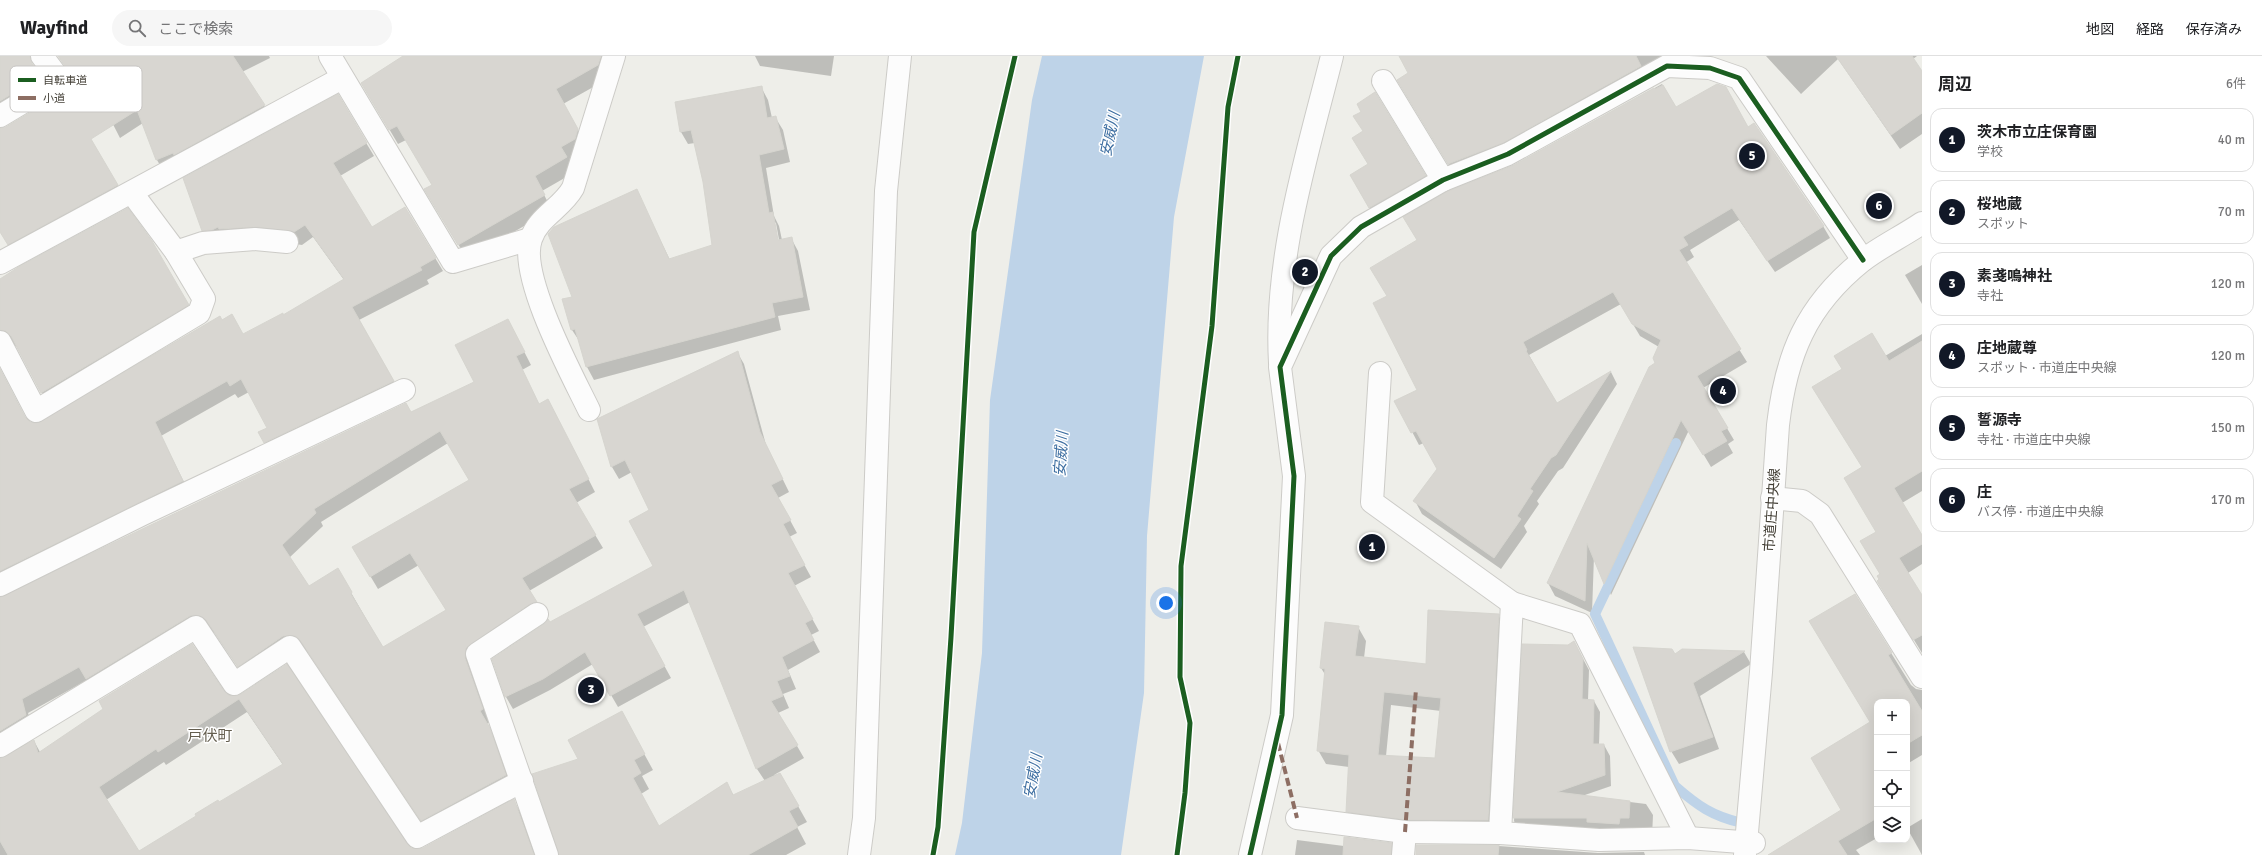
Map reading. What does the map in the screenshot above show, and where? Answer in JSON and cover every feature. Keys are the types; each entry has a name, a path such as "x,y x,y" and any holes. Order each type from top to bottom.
{"street":[{"path":"42,56 50,66"},
{"path":"330,56 453,262 530,239"},
{"path":"589,410 555,341 538,295 528,255 530,239 538,224 568,197 573,188 614,56"},
{"path":"859,855 864,818 886,191 900,56"},
{"path":"1250,855 1282,715 1294,476 1280,367 1278,327 1290,224 1332,56"},
{"path":"1280,367 1331,256 1361,227 1443,180 1508,154 1661,61 1708,62 1739,78 1863,260"},
{"path":"0,264 342,78"},
{"path":"1383,81 1443,180"},
{"path":"0,116 10,110"},
{"path":"0,342 36,411 199,313 204,299 176,252 132,193"},
{"name":"市道庄中央線","path":"1748,846 1772,498 1782,391 1793,351 1806,326 1833,288 1863,260 1922,224"},
{"path":"176,252 203,243 255,239 287,242"},
{"path":"1380,373 1372,502 1512,603 1580,624 1688,838"},
{"path":"0,585 143,514 404,390"},
{"path":"1772,498 1802,501 1820,514 1922,677"},
{"path":"1500,833 1512,603"},
{"path":"537,614 477,654 547,855"},
{"path":"0,746 196,627 234,684 290,647 417,837 522,781"},
{"path":"1297,818 1405,832 1500,833 1598,848 1688,838 1748,846"},
{"path":"1403,855 1405,832"}],"water":[{"name":"安威川","path":"1042,56 1204,56 1174,217 1147,536 1144,693 1121,855 955,855 962,823 982,653 990,400 1032,100"}],"building":[{"path":"0,56 30,56 34,66 10,66 10,95 0,101"},
{"path":"58,56 233,56 265,105 174,155 173,153 156,160 138,112 142,112 142,66 65,66"},
{"path":"403,56 601,56 598,65 556,89 578,129 575,139 561,147 567,157 535,176 545,195 458,245 424,189 432,185 397,126 389,130 361,83"},
{"path":"1399,56 1636,56 1641,66 1503,143 1448,164 1397,80 1408,73"},
{"path":"1836,56 1912,56 1922,71 1922,113 1891,135"},
{"path":"1717,84 1726,87 1748,127 1754,123 1824,226 1767,261 1732,208 1683,237 1688,245 1679,250 1741,349 1697,376 1728,428 1721,431 1727,441 1703,455 1681,420 1604,584 1587,543 1585,601 1547,583 1649,367 1655,363 1653,358 1661,340 1632,324 1613,292 1523,342 1527,350 1526,351 1557,403 1611,371 1556,455 1551,458 1530,489 1533,491 1517,516 1521,519 1494,558 1413,501 1437,469 1416,431 1411,433 1394,401 1417,390 1373,303 1387,296 1370,268 1417,240 1403,217 1448,191 1514,165 1654,88 1655,89 1663,85 1676,107"},
{"path":"762,86 767,118 776,116 784,149 759,155 769,213 773,212 778,240 792,237 803,297 772,303 775,317 586,367 575,329 571,330 562,299 572,297 548,234 554,227 637,189 669,259 712,245 703,182 691,130 680,132 675,102"},
{"path":"1375,92 1426,176 1369,208 1350,175 1368,164 1352,138 1363,131 1353,116 1361,112 1357,104"},
{"path":"338,94 367,143 333,163 372,227 405,207 436,258 420,267 422,270 352,307 394,381 264,443 258,432 267,428 241,379 230,386 227,381 155,422 183,481 0,571 0,369 25,417 30,422 36,423 220,316 222,320 232,314 243,334 283,313 283,315 344,279 305,225 294,232 256,227 219,229 218,227 212,230 202,231 183,178"},
{"path":"31,112 134,112 91,139 118,185 8,245 0,232 0,128 6,127"},
{"path":"128,208 152,241 189,305 41,393 11,336 6,331 0,330 0,279 20,266"},
{"path":"508,319 525,352 516,356 539,404 548,399 589,479 569,489 596,535 522,578 537,602 530,604 466,648 465,658 483,709 480,711 490,728 506,775 421,821 300,640 295,636 283,636 238,667 206,620 196,615 190,616 86,679 79,667 22,699 26,715 0,731 0,597 406,403 411,412 474,382 455,345","holes":["440,431 469,480 352,547 370,577 410,553 446,610 383,647 351,594 352,592 338,568 309,586 282,545 316,513 314,509"]},
{"path":"1872,333 1889,361 1922,341 1922,471 1894,488 1922,535 1922,544 1899,558 1922,595 1922,635 1913,640 1877,581 1879,579 1877,576 1880,574 1860,541 1876,532 1844,478 1862,467 1812,387 1842,369 1834,356"},
{"path":"738,351 760,432 783,479 771,485 791,520 783,524 805,565 788,573 813,619 805,623 814,640 782,657 790,676 777,681 783,696 771,701 798,745 756,769 684,590 637,614 665,666 610,696 585,652 543,679 505,697 492,659 544,624 548,619 550,622 653,566 629,521 649,510 625,460 611,467 597,419"},
{"path":"1855,594 1892,653 1888,655 1922,711 1922,735 1910,742 1910,699 1874,699 1874,820 1838,841 1847,855 1768,855 1841,810 1811,758 1870,722 1809,621"},
{"path":"1428,610 1499,614 1488,820 1406,820 1346,812 1349,755 1317,751 1325,669 1320,668 1325,622 1359,626 1355,656 1426,664","holes":["1384,692 1441,698 1435,758 1378,755"]},
{"path":"1574,641 1583,659 1582,699 1594,700 1593,744 1604,744 1605,775 1557,792 1630,801 1629,818 1620,818 1619,824 1587,822 1587,818 1513,818 1522,644 1568,645"},
{"path":"192,644 224,691 229,695 241,694 287,664 411,848 423,848 514,799 534,855 8,855 0,841 0,758 34,740 38,753 103,709 99,701","holes":["239,699 283,764 219,802 218,800 195,814 196,816 139,851 99,787 156,749 158,752"]},
{"path":"1633,647 1672,649 1675,654 1682,649 1745,651 1693,683 1713,737 1670,752"},
{"path":"622,711 645,754 634,760 641,773 633,778 659,826 727,782 733,795 780,773 799,806 789,811 798,827 748,855 559,855 532,774 578,759 568,740"},
{"path":"1344,837 1392,843 1391,855 1343,855"},
{"path":"1416,845 1499,845 1498,855 1416,855"}],"waterway":[{"path":"1676,443 1595,614 1675,786 1706,809 1722,817 1742,823"}],"marked path":[{"path":"1405,832 1416,689"},
{"path":"1278,743 1297,818"}],"cycle path":[{"path":"933,855 938,827 951,637 974,232 1015,56"},
{"path":"1177,855 1185,793 1190,723 1180,677 1181,566 1212,326 1228,107 1238,56"},
{"path":"1250,855 1282,715 1294,476 1280,367 1331,256 1361,227 1443,180 1508,154 1667,66 1710,68 1739,78 1863,260"}],"place":[{"name":"誓源寺","path":"1752,156"},
{"name":"庄","path":"1879,206"},
{"name":"桜地蔵","path":"1305,272"},
{"name":"庄地蔵尊","path":"1723,391"},
{"name":"茨木市立庄保育園","path":"1372,547"},
{"name":"素戔嗚神社","path":"591,690"}],"district":[{"name":"戸伏町","path":"210,736"}]}
